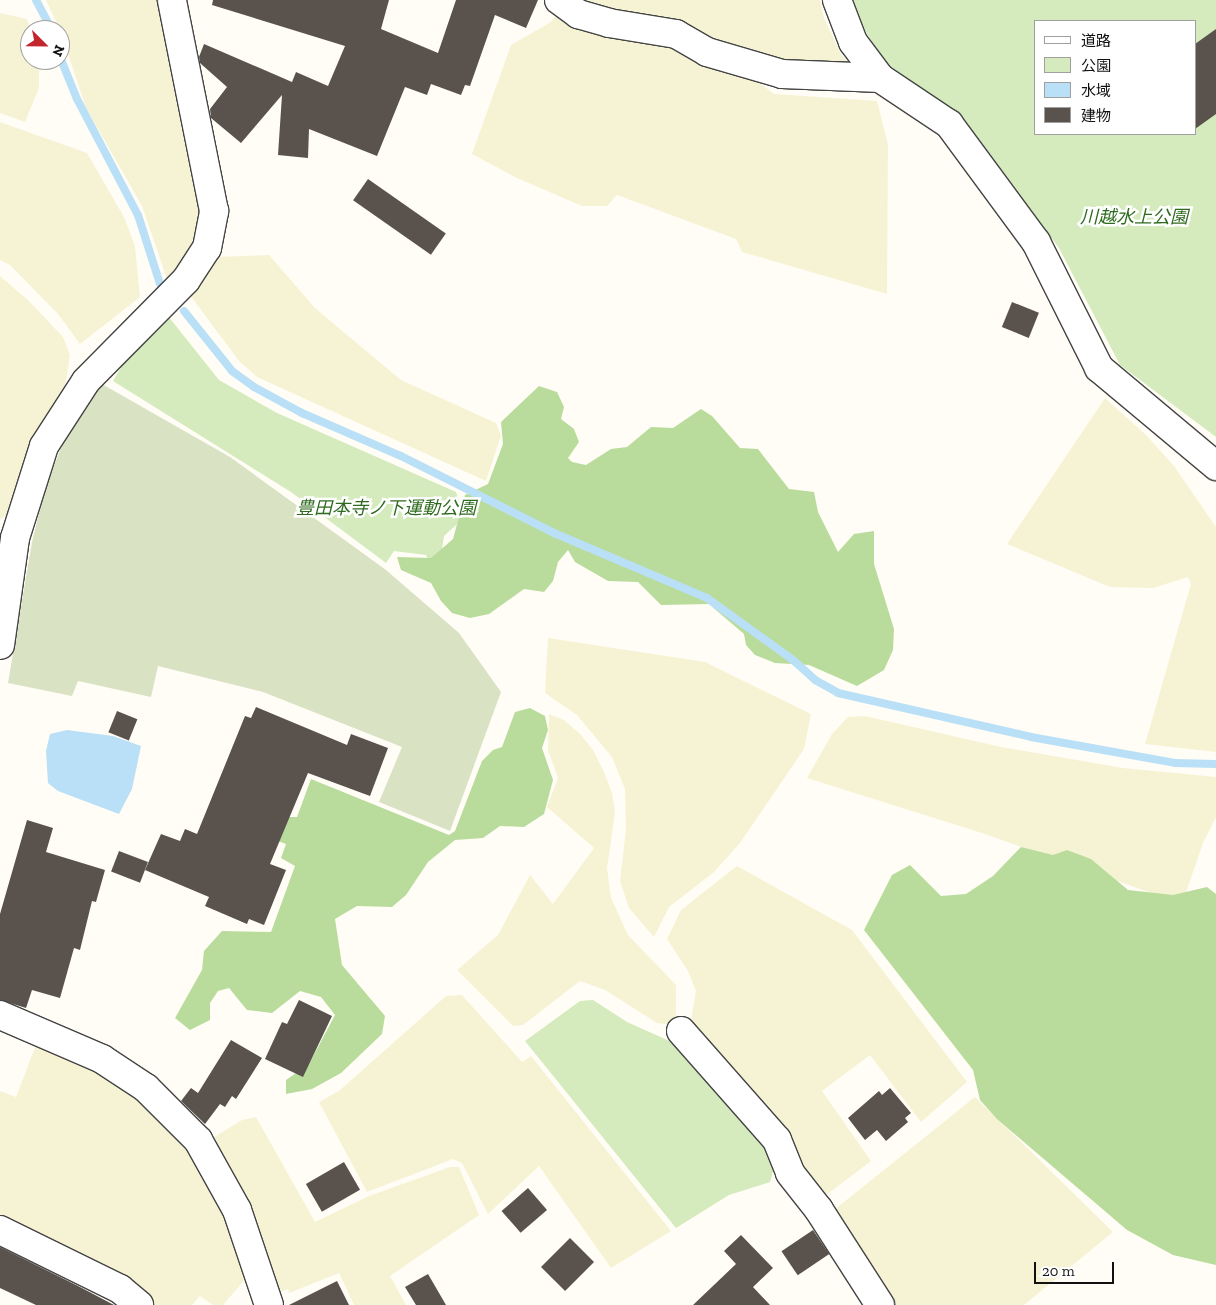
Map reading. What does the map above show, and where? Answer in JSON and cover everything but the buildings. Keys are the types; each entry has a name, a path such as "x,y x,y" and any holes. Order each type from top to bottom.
{"street":[{"path":"0,645 15,538 44,446 86,381 186,280 207,248 214,211 172,0"},
{"path":"559,0 578,14 609,23 676,34 708,52 782,74 880,78"},
{"path":"837,0 853,42 880,78 949,124 1036,242 1099,368 1216,466"},
{"path":"0,1015 102,1059 146,1088 198,1140 237,1210 269,1305"},
{"path":"681,1031 777,1140 790,1173 819,1210 880,1305"},
{"path":"0,1230 120,1289 139,1305"}],"shaded area":[{"path":"46,0 158,0 199,187 198,227 190,254 168,282 142,206 86,108 70,60 70,20 55,20"},
{"path":"570,0 820,0 824,18 841,54 856,73 759,61"},
{"path":"561,8 653,35 745,72 774,94 877,101 888,145 887,294 742,252 736,239 617,195 607,206 582,206 517,178 472,154 511,45 551,22"},
{"path":"0,13 27,19 20,20 20,70 39,70 39,88 25,122 0,113"},
{"path":"0,122 87,153 124,217 135,246 140,297 80,344 58,314 10,265 0,260"},
{"path":"269,255 315,308 401,380 496,423 501,436 486,481 257,377 239,361 189,294 215,257"},
{"path":"0,276 29,301 63,337 70,355 65,387 40,428 6,516 0,519"},
{"path":"1105,398 1146,435 1174,466 1216,527 1216,752 1145,744 1191,584 1188,577 1153,588 1110,587 1007,544"},
{"path":"548,638 705,662 811,714 804,749 740,843 714,872 669,907 654,937 629,908 620,881 626,829 625,789 612,757 577,715 545,693"},
{"path":"549,714 564,720 580,734 593,750 604,772 612,793 615,813 607,868 611,898 628,935 676,985 676,1014 672,1025 657,1023 605,990 580,981 523,1025 513,1026 457,970 498,935 530,875 553,904 594,848 547,807 558,778 548,750"},
{"path":"865,716 1001,747 1123,768 1216,777 1216,817 1203,843 1182,904 985,834 807,778 832,734 848,717"},
{"path":"737,866 852,930 967,1082 921,1122 870,1055 822,1091 871,1161 821,1199 690,1026 696,991 688,971 667,939 681,910"},
{"path":"462,995 522,1062 531,1056 671,1231 611,1268 539,1166 488,1214 462,1163 453,1159 367,1192 319,1102 339,1091 446,996"},
{"path":"39,1037 145,1096 194,1149 234,1225 247,1277 223,1305 213,1305 200,1296 192,1305 151,1305 0,1222 0,1091 16,1097"},
{"path":"975,1097 1113,1232 1024,1305 896,1305 834,1210"},
{"path":"256,1117 315,1222 369,1196 450,1167 459,1167 479,1215 390,1276 406,1305 354,1305 339,1273 289,1293 288,1289 274,1294 211,1139 242,1120"}],"green space":[{"name":"川越水上公園","path":"851,0 1216,0 1216,437 1120,365 1059,248 957,112 932,98 884,61 858,19"},
{"name":"豊田本寺ノ下運動公園","path":"168,316 219,380 277,413 456,492 465,517 444,536 438,574 432,571 426,555 394,551 386,563 291,492 113,381 131,350"},
{"path":"102,384 230,457 386,570 459,633 501,692 450,831 379,802 402,747 263,692 158,666 151,697 78,681 72,696 8,683 32,542 46,485 66,436"},
{"path":"539,386 557,392 564,407 561,419 574,429 579,442 568,458 572,462 586,465 611,449 627,447 651,427 673,428 701,409 712,416 740,448 758,449 789,489 814,492 818,512 838,552 854,534 874,531 874,564 894,629 893,650 884,670 857,686 809,665 775,663 755,655 746,645 744,634 709,604 661,605 638,582 608,581 575,562 568,550 558,562 553,581 544,592 524,589 489,614 470,618 452,613 441,601 431,583 401,570 397,557 431,558 453,539 465,495 488,484 503,444 501,422"},
{"path":"530,708 545,716 548,730 542,748 553,780 544,814 524,827 500,826 483,838 455,840 428,862 406,895 392,907 357,906 335,919 342,965 385,1016 382,1034 341,1073 312,1089 286,1094 286,1080 309,1064 335,1015 321,997 300,991 272,1013 247,1010 229,988 218,991 210,1003 210,1020 190,1030 175,1018 202,970 204,951 222,931 271,932 295,866 281,858 286,844 278,841 287,817 297,817 311,779 449,835 455,831 482,761 493,750 502,747 515,712"},
{"path":"1021,847 1053,855 1067,850 1091,859 1128,890 1173,895 1207,887 1216,894 1216,1265 1173,1255 1127,1230 997,1119 980,1100 973,1070 864,930 892,875 910,865 941,896 966,894 993,876"},
{"path":"593,1000 627,1022 674,1043 760,1135 774,1168 770,1182 729,1195 676,1228 525,1041 580,1001"}],"water":[{"path":"67,730 113,736 141,746 132,789 119,814 58,791 48,783 46,751 50,734"}],"waterway":[{"path":"36,0 47,20"},
{"path":"65,70 77,99 138,215 160,284"},
{"path":"184,311 232,371 254,387 302,413 401,456 554,533 707,598 793,660 815,680 838,693 1031,737 1175,763 1216,764"}]}
